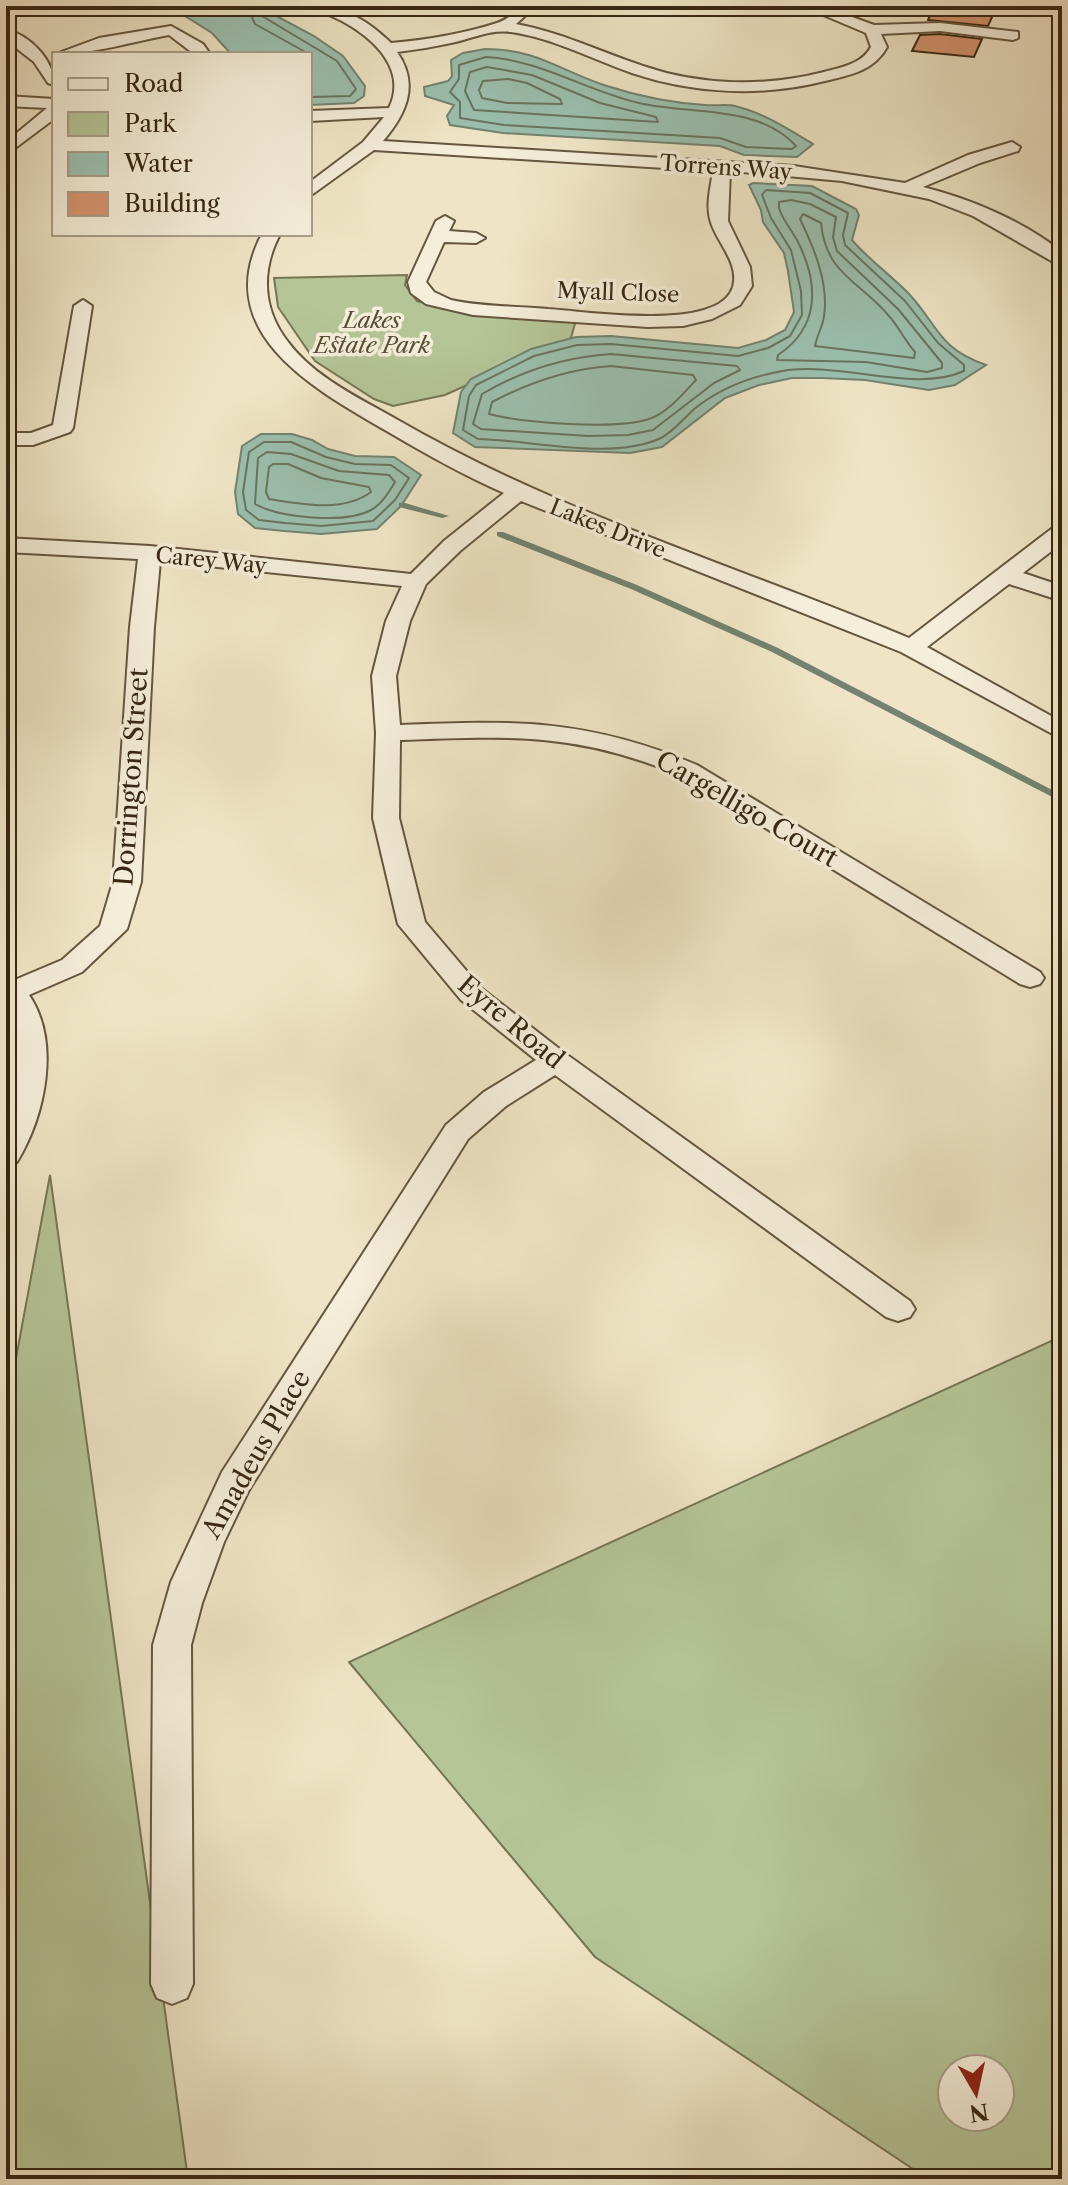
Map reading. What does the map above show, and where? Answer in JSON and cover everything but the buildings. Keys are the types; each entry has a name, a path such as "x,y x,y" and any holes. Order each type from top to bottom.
{"street":[{"path":"312,189 371,145 397,112 403,95 403,80 388,48 358,24 321,6"},
{"path":"388,48 430,43 504,26 529,6"},
{"path":"809,6 872,30 962,28 1013,35"},
{"path":"504,26 563,41 657,76 736,85 805,80 855,68 873,58 877,52 877,36 872,30"},
{"path":"74,52 90,49 99,43 171,30 201,52"},
{"path":"10,40 47,57"},
{"path":"6,101 52,104"},
{"path":"312,116 397,112"},
{"path":"6,150 52,113"},
{"name":"Torrens Way","path":"371,145 815,173 909,187 1001,221 1055,254 1062,262"},
{"path":"909,187 974,159 1012,147"},
{"name":"Myall Close","path":"476,238 441,228 417,282 418,289 431,299 504,311 635,320 687,319 714,312 739,295 742,282 735,252 719,222 722,167"},
{"name":"Lakes Drive","path":"270,236 261,251 255,286 259,306 287,354 315,378 431,451 518,493 911,648 1062,732"},
{"path":"6,439 33,439 63,428 83,306"},
{"name":"Eyre Road","path":"518,493 452,546 416,581 398,621 384,676 388,733 386,818 412,924 471,994 556,1061 898,1309"},
{"path":"911,648 1062,532"},
{"name":"Carey Way","path":"6,545 150,553 416,581"},
{"name":"Dorrington Street","path":"10,987 72,966 113,929 127,882 142,627 150,553"},
{"path":"1006,575 1062,594"},
{"name":"Cargelligo Court","path":"388,733 552,729 607,739 647,751 688,770 1030,978"},
{"path":"6,1155 32,1079 31,1043 25,1015 10,987"},
{"name":"Amadeus Place","path":"172,1984 172,1645 179,1613 205,1539 235,1482 457,1132 495,1099 556,1061"}],"green space":[{"name":"Lakes Estate Park","path":"407,275 405,285 417,301 466,313 576,320 571,338 445,395 393,406 374,399 315,361 278,307 274,278"},
{"path":"50,1175 188,2179 6,2179 6,1412"},
{"path":"1062,1336 1062,2179 928,2179 595,1957 349,1662"}],"water":[{"path":"169,6 258,6 314,36 343,56 365,86 364,96 354,103 312,105 312,52 229,52 212,33"},
{"path":"485,49 534,57 590,80 643,96 746,109 813,144 797,157 744,155 720,146 503,133 450,125 447,116 454,105 425,96 424,87 448,81 452,76 451,60 463,53"},
{"path":"749,185 812,186 856,209 859,215 852,240 910,295 949,344 970,359 986,365 955,385 929,390 865,380 822,378 792,378 759,385 725,398 662,447 630,453 475,447 453,433 461,392 471,379 531,349 576,337 611,336 738,348 766,340 785,330 794,312 788,271 784,253 763,222"},
{"path":"261,434 292,434 355,456 394,457 421,475 401,506 377,529 321,534 255,528 238,514 235,492 242,446"}],"waterway":[{"path":"402,505 445,516"},
{"path":"500,534 634,587 775,650 1062,799"}]}
